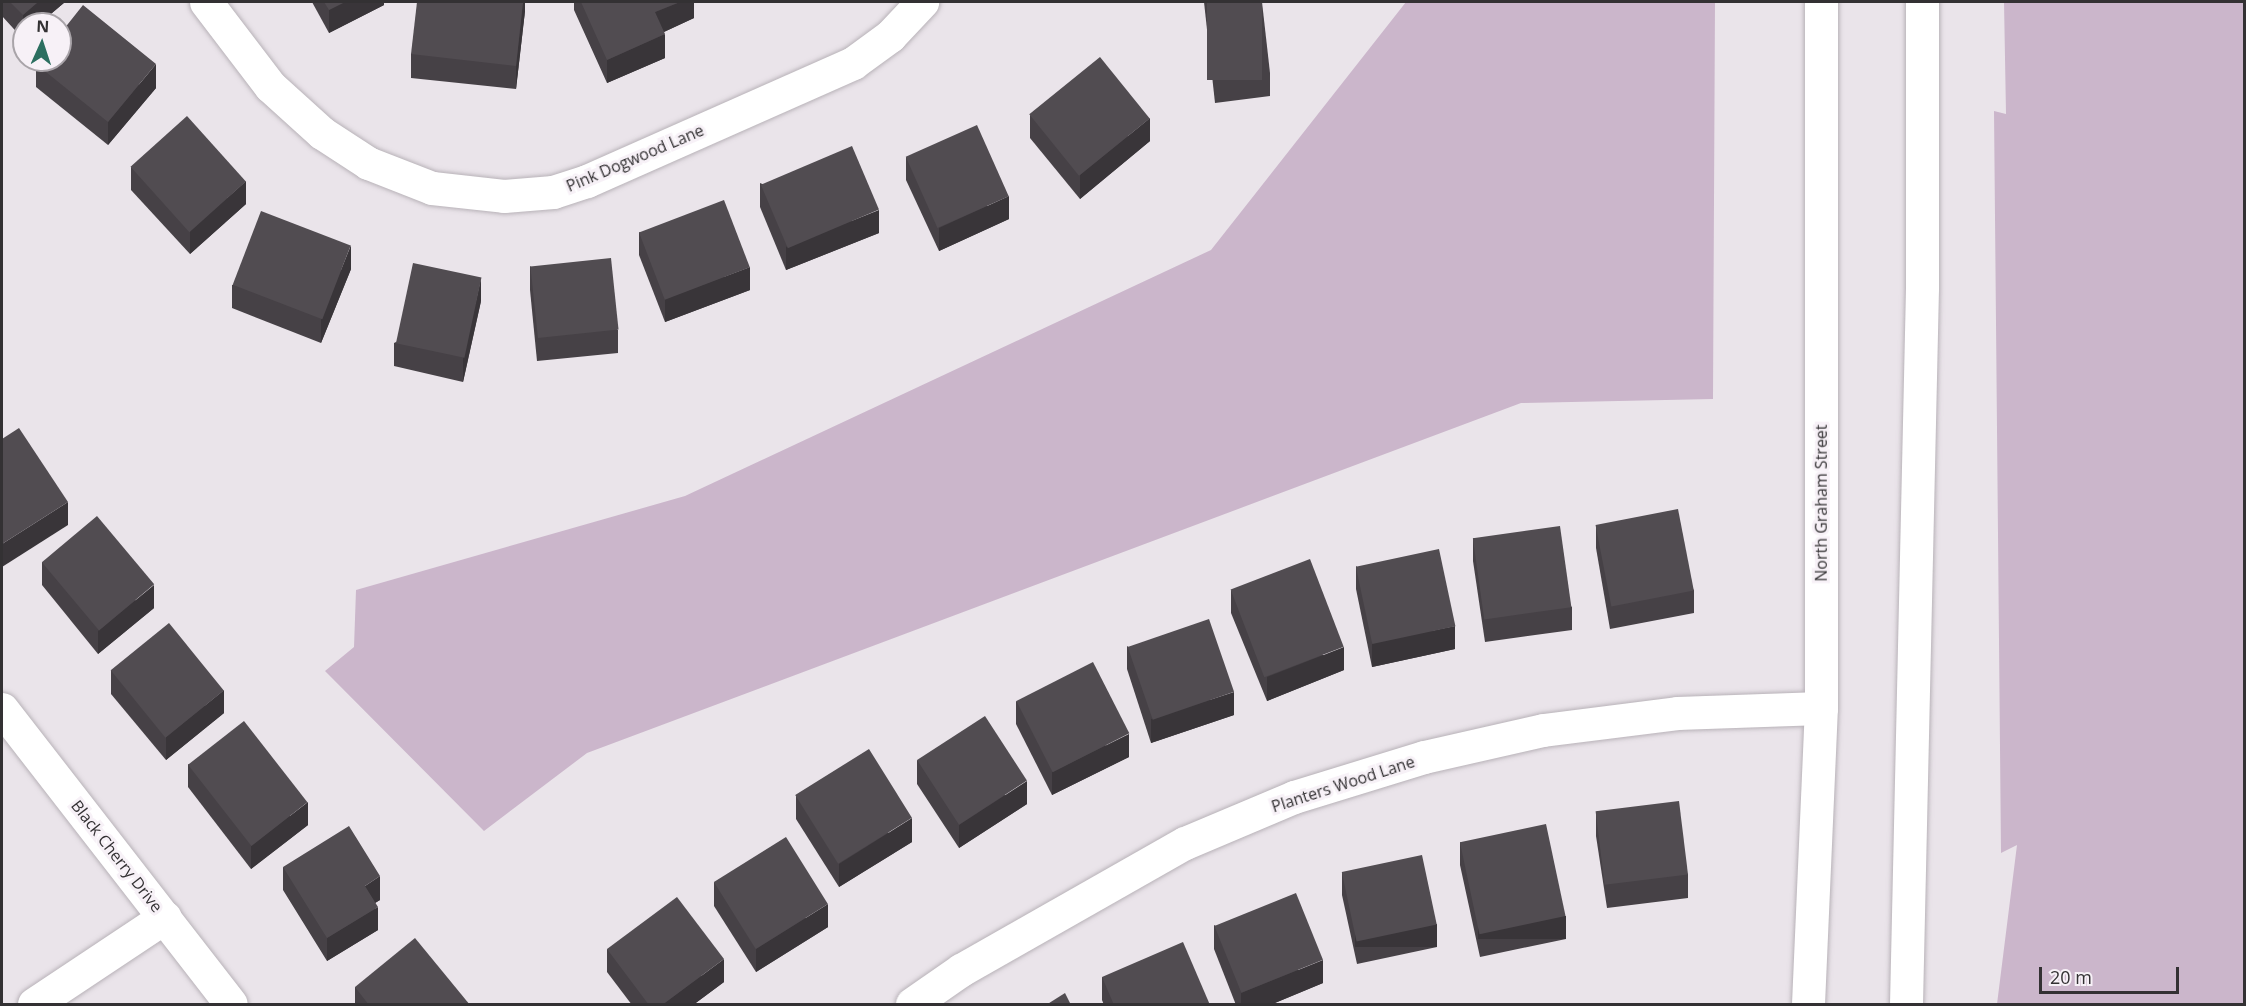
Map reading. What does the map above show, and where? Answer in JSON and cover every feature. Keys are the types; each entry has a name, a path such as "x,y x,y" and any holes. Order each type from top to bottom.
{"street":[{"name":"Pink Dogwood Lane","path":"206,2 270,86 322,133 368,163 432,188 504,196 553,192 587,181 853,63 890,36 922,2"},
{"name":"North Graham Street","path":"1808,1005 1821,708 1821,2"},
{"path":"1906,1005 1922,288 1922,2"},
{"name":"Planters Wood Lane","path":"912,1005 971,964 1185,843 1294,797 1424,757 1543,730 1677,713 1821,708"},
{"name":"Black Cherry Drive","path":"2,709 231,1005"},
{"path":"34,1005 165,917"}],"shaded area":[{"path":"1406,2 1715,2 1713,399 1521,403 587,753 484,831 325,671 354,647 356,590 685,496 1211,250"},
{"path":"2004,2 2244,2 2243,1004 1997,1004 2017,845 2001,853 1994,111 2006,114"}],"building":[{"path":"10,2 38,2 26,12 20,12"},
{"path":"324,2 345,2 329,10"},
{"path":"417,2 523,2 516,66 411,54"},
{"path":"581,2 680,2 655,12 665,34 607,60"},
{"path":"1207,2 1262,2 1262,80 1207,80"},
{"path":"83,5 156,64 108,122 46,72 72,72 72,19"},
{"path":"1100,57 1150,118 1079,176 1029,114"},
{"path":"187,116 246,181 189,232 131,167"},
{"path":"977,125 1009,196 937,228 906,157"},
{"path":"852,146 879,210 788,248 761,185"},
{"path":"724,200 750,267 665,300 639,233"},
{"path":"261,211 351,245 322,319 233,285"},
{"path":"611,258 619,330 538,338 530,266"},
{"path":"413,263 481,278 464,358 396,343"},
{"path":"19,428 68,502 2,544 2,439"},
{"path":"1678,509 1694,590 1611,607 1596,525"},
{"path":"97,516 154,584 99,630 42,562"},
{"path":"1560,526 1571,607 1484,619 1473,538"},
{"path":"1439,549 1455,626 1372,644 1356,567"},
{"path":"1310,559 1344,647 1264,677 1231,589"},
{"path":"1209,619 1234,692 1153,720 1128,647"},
{"path":"169,623 224,691 165,738 111,670"},
{"path":"1093,662 1129,733 1053,772 1016,701"},
{"path":"985,716 1027,781 959,825 917,760"},
{"path":"244,721 307,802 251,846 188,765"},
{"path":"869,749 912,818 838,864 795,795"},
{"path":"1679,801 1688,874 1605,885 1596,811"},
{"path":"1546,824 1566,916 1479,934 1460,842"},
{"path":"349,826 380,876 365,886 378,907 327,938 283,867"},
{"path":"786,837 828,904 756,949 714,882"},
{"path":"1422,855 1437,924 1357,941 1342,872"},
{"path":"1296,893 1323,960 1241,993 1214,926"},
{"path":"677,897 724,959 662,1005 649,1005 607,949"},
{"path":"415,938 470,1005 369,1005 355,987"},
{"path":"1183,942 1210,1005 1114,1005 1102,977"},
{"path":"1065,993 1071,1005 1046,1005"}]}
